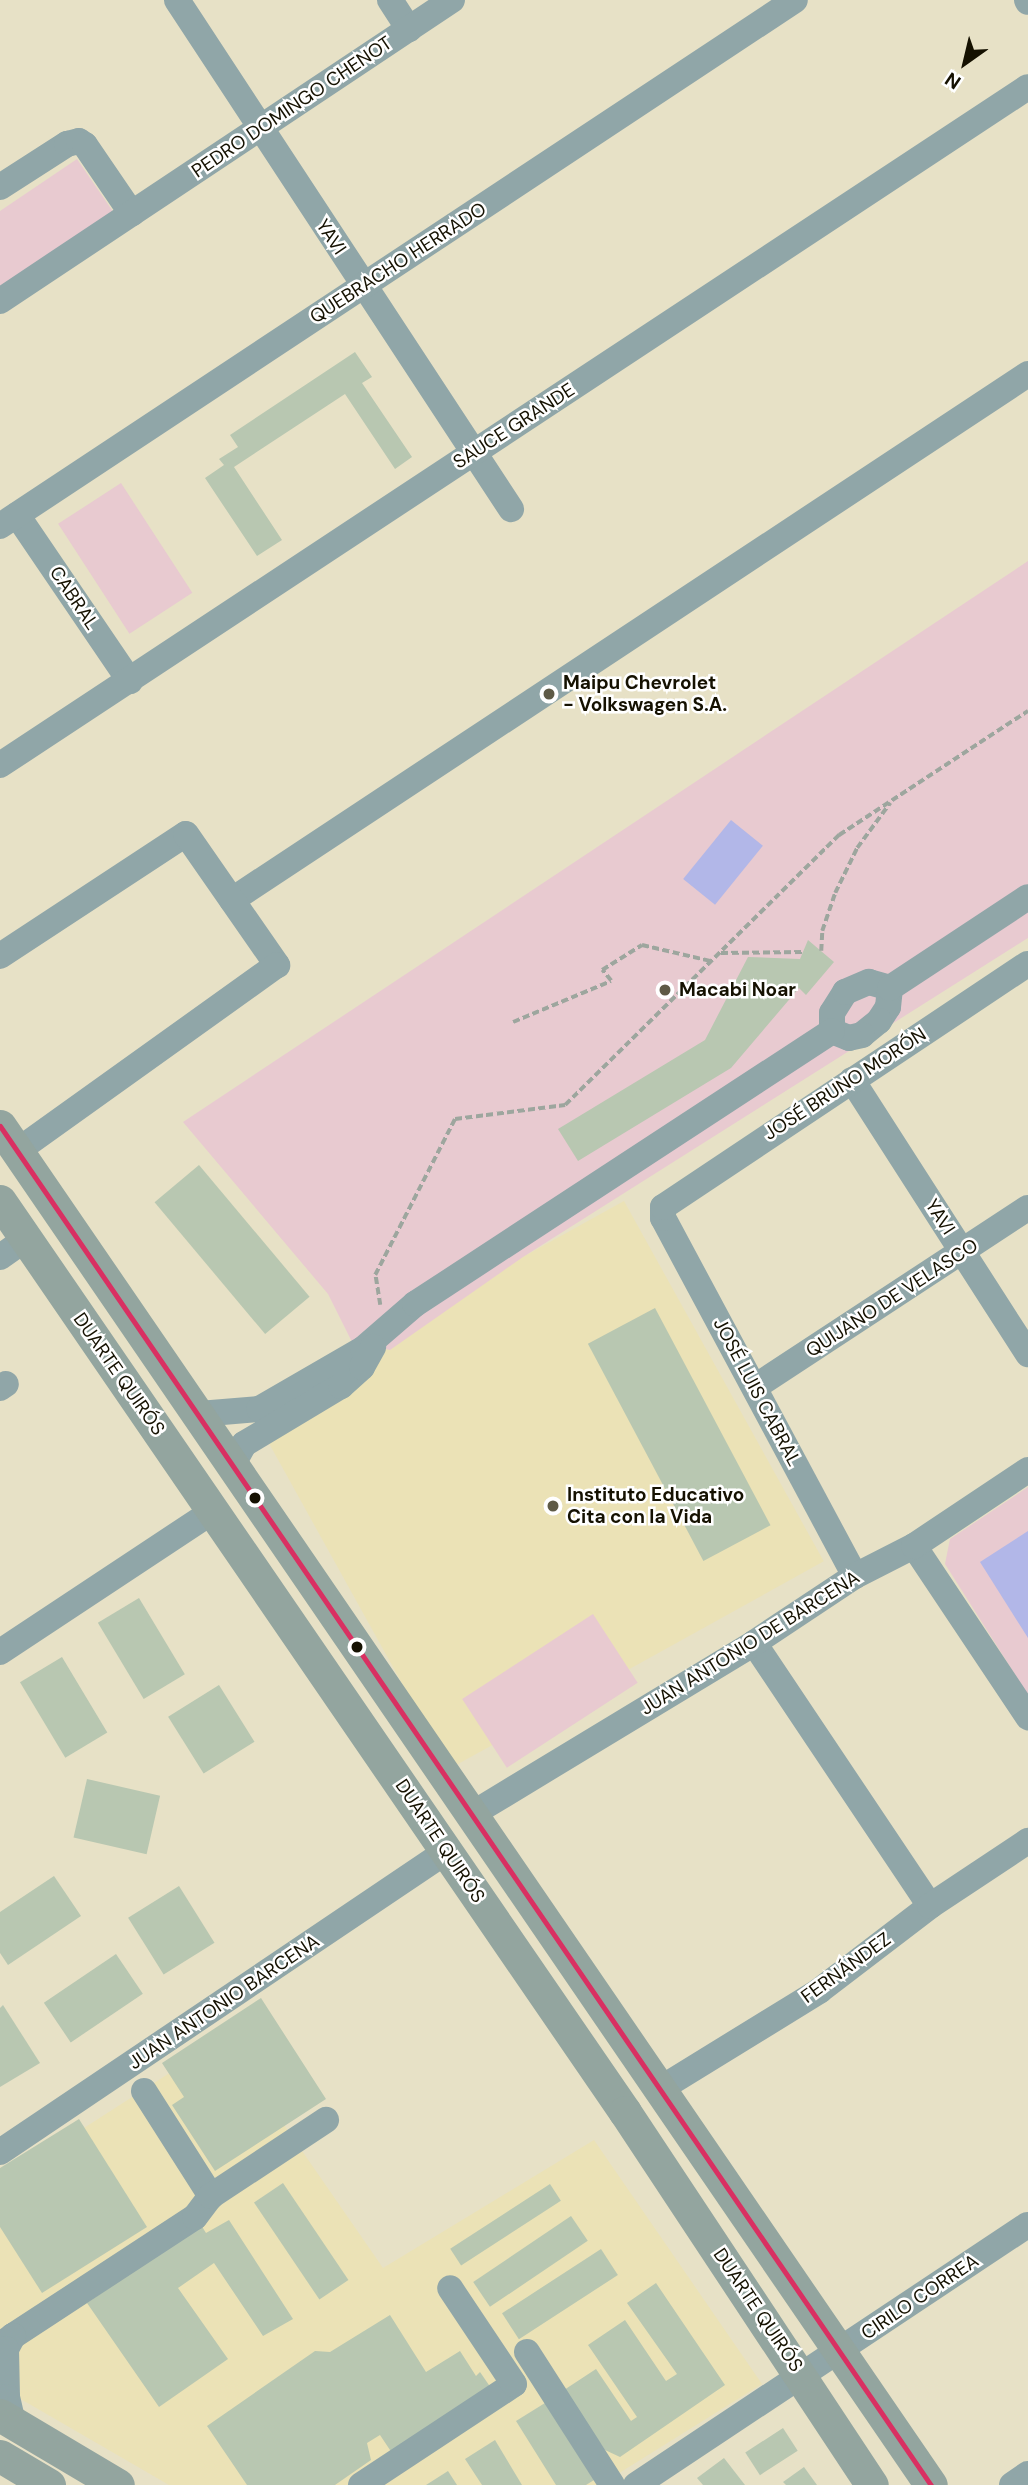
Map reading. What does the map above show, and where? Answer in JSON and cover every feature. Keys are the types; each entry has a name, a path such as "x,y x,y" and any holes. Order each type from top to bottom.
{"main road":[{"path":"8,1139 931,2485"},
{"name":"DUARTE QUIRÓS","path":"8,1230 213,1511 802,2374 872,2485"},
{"path":"7,2419 118,2485"},
{"path":"0,2456 49,2485"}],"street":[{"name":"YAVI","path":"177,0 258,128 511,509"},
{"path":"390,0 409,29"},
{"name":"PEDRO DOMINGO CHENOT","path":"0,301 452,0"},
{"name":"QUEBRACHO HERRADO","path":"9,520 795,0"},
{"name":"SAUCE GRANDE","path":"0,765 1028,87"},
{"path":"0,187 67,144 79,141 132,214"},
{"path":"232,900 1028,373"},
{"name":"CABRAL","path":"9,520 130,681"},
{"path":"0,956 186,834 277,965 8,1139"},
{"path":"832,1031 832,1013 845,992 869,982 890,988 1028,897"},
{"name":"JOSÉ BRUNO MORÓN","path":"663,1207 1028,964"},
{"path":"832,1031 849,1038 862,1035 888,1007 890,988"},
{"path":"199,1414 268,1406 289,1388 383,1333 415,1304 832,1031"},
{"name":"YAVI","path":"852,1080 1028,1354"},
{"name":"JOSÉ LUIS CABRAL","path":"663,1207 663,1218 855,1576"},
{"name":"QUIJANO DE VELASCO","path":"755,1387 1028,1208"},
{"path":"233,1464 244,1444 341,1386 362,1367 383,1333"},
{"name":"JUAN ANTONIO DE BARCENA","path":"472,1814 754,1643 855,1576 914,1546 1028,1470"},
{"path":"0,1653 213,1511"},
{"path":"914,1546 1028,1717"},
{"path":"754,1643 930,1906"},
{"name":"FERNÁNDEZ","path":"660,2089 819,1991 930,1906 1028,1840"},
{"name":"JUAN ANTONIO BARCENA","path":"0,2152 447,1851"},
{"path":"144,2091 211,2196"},
{"path":"7,2419 7,2340 195,2217 211,2196 326,2120"},
{"name":"CIRILO CORREA","path":"636,2485 1028,2225"},
{"path":"361,2485 514,2384 450,2288"},
{"path":"527,2352 612,2485"},
{"path":"1012,2485 1028,2474"}],"path":[{"path":"383,1333 375,1275 455,1119 565,1105 839,835 1028,711"},
{"path":"821,951 822,931 835,893 857,848 893,799"},
{"path":"513,1022 611,981 602,970 642,946 711,961"},
{"path":"720,953 803,952"}],"shaded area":[{"path":"77,159 114,213 0,290 0,211"},
{"path":"121,483 192,593 129,634 58,524"},
{"name":"Macabi Noar","path":"1028,561 1028,938 523,1257 390,1350 352,1342 328,1294 183,1122"},
{"name":"Instituto Educativo Cita con la Vida","path":"624,1201 824,1561 449,1769 250,1408"},
{"path":"1028,1487 1028,1695 945,1564 950,1539"},
{"path":"593,1614 638,1683 507,1768 462,1699"},
{"path":"224,2038 383,2268 594,2140 762,2384 600,2485 169,2485 0,2387 0,2182"}],"water":[{"path":"731,820 763,846 715,905 683,879"},
{"path":"1028,1531 1028,1638 980,1562"}],"building":[{"path":"355,352 372,377 362,383 412,457 395,469 345,394 234,467 282,540 257,556 205,478 224,465 219,459 238,447 230,435"},
{"path":"808,940 834,962 806,995 799,988 731,1068 578,1161 558,1129 705,1040 748,957 800,959"},
{"path":"199,1165 310,1297 265,1334 155,1202"},
{"path":"655,1308 770,1525 703,1561 588,1344"},
{"path":"139,1598 185,1674 144,1699 98,1623"},
{"path":"62,1657 107,1732 65,1758 20,1682"},
{"path":"219,1685 255,1742 204,1774 168,1717"},
{"path":"87,1779 160,1796 147,1854 74,1837"},
{"path":"54,1876 81,1916 8,1965 0,1953 0,1912"},
{"path":"179,1886 215,1943 164,1975 128,1918"},
{"path":"116,1954 143,1994 71,2042 44,2003"},
{"path":"261,1998 326,2099 215,2171 172,2105 184,2097 162,2063"},
{"path":"3,2005 40,2063 0,2087 0,2008"},
{"path":"79,2119 147,2227 42,2293 0,2227 0,2168"},
{"path":"283,2183 348,2280 319,2300 254,2203"},
{"path":"550,2184 561,2201 461,2266 450,2249"},
{"path":"571,2216 588,2241 490,2307 473,2282"},
{"path":"229,2220 293,2319 263,2336 214,2263 178,2288 228,2359 159,2407 87,2303 201,2225 206,2233"},
{"path":"601,2249 618,2275 519,2339 502,2313"},
{"path":"656,2283 725,2385 620,2457 605,2450 564,2390 596,2369 631,2421 637,2417 588,2345 625,2320 666,2381 677,2374 627,2303"},
{"path":"390,2315 426,2372 460,2351 476,2376 480,2372 491,2388 392,2453 380,2435 367,2443 371,2460 335,2485 247,2485 207,2426 315,2351 330,2352"},
{"path":"545,2403 594,2480 586,2485 556,2485 516,2421"},
{"path":"783,2428 798,2451 760,2475 745,2453"},
{"path":"495,2440 522,2485 482,2485 465,2459"},
{"path":"724,2458 745,2485 703,2485 697,2478"},
{"path":"804,2467 817,2485 786,2485 783,2482"},
{"path":"448,2471 457,2485 426,2485"}],"transit line":[{"path":"0,1126 931,2485"}],"place":[{"name":"Maipu Chevrolet - Volkswagen S.A.","path":"549,694"},
{"name":"Macabi Noar","path":"665,990"},
{"name":"Instituto Educativo Cita con la Vida","path":"553,1506"}]}
